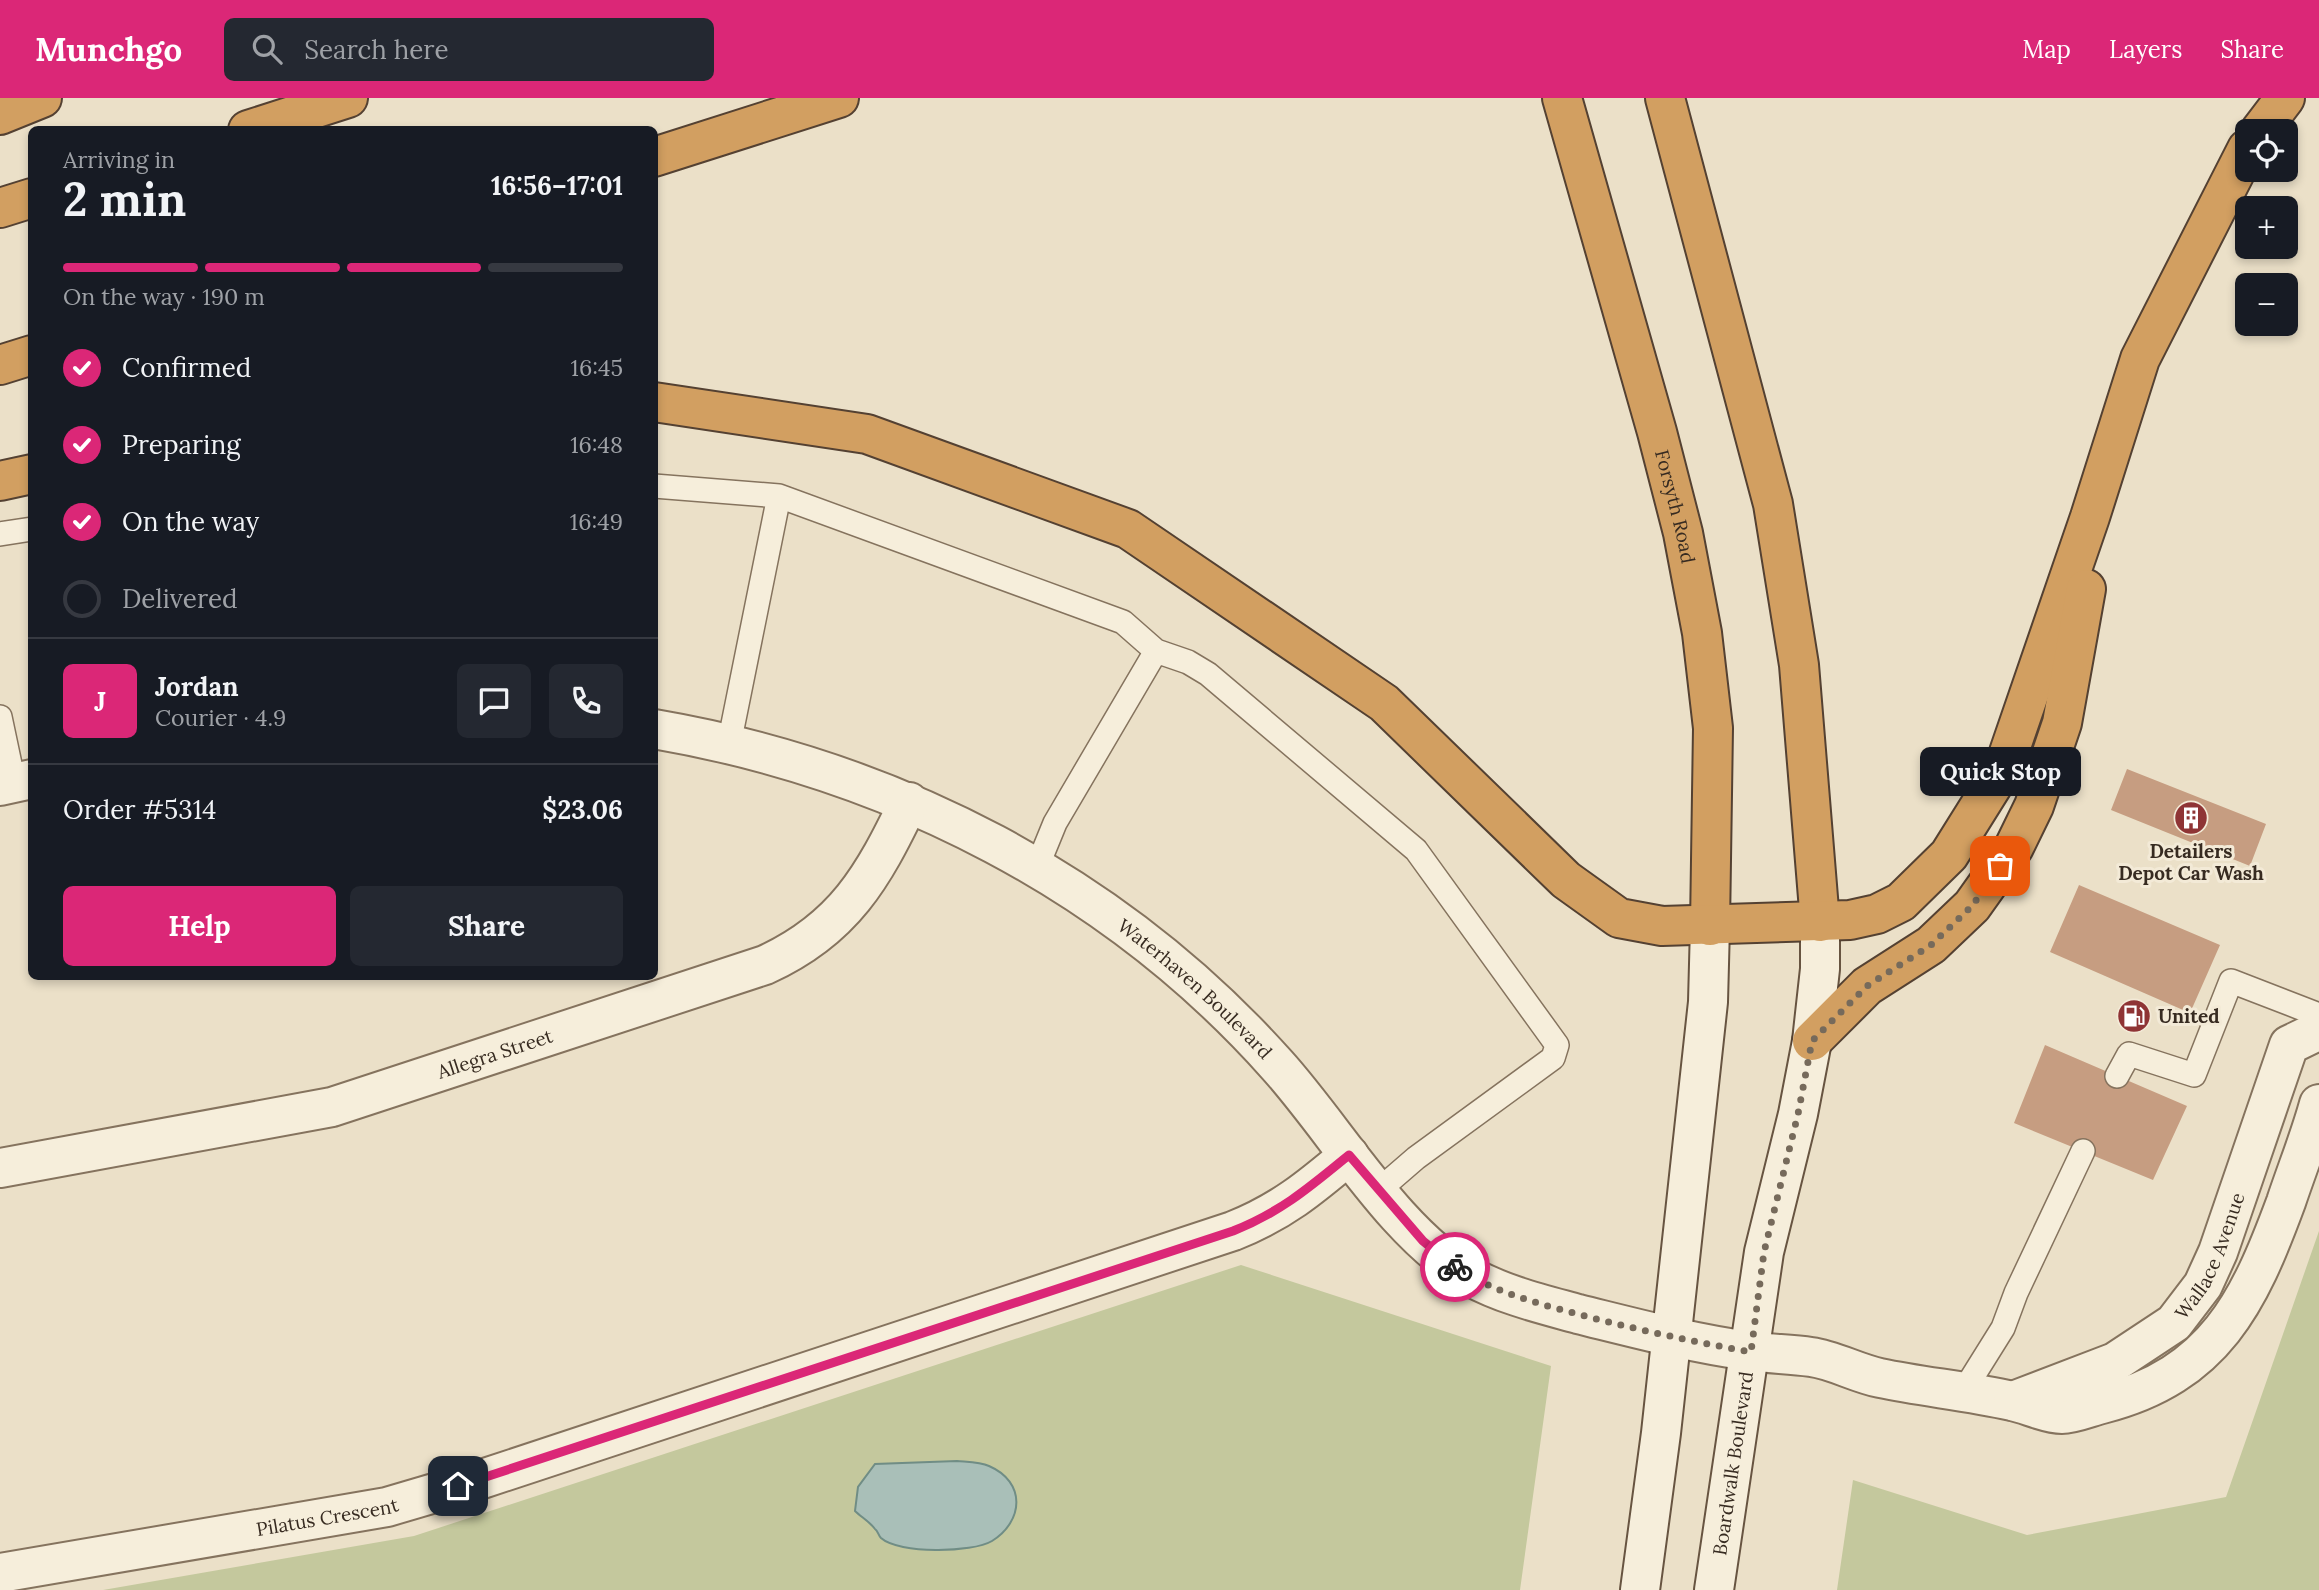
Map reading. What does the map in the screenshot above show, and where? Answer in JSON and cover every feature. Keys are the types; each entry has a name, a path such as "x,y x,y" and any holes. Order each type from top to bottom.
{"highway":[{"path":"0,115 42,98"},
{"path":"260,126 348,98"},
{"path":"658,156 839,98"},
{"name":"Forsyth Road","path":"1562,98 1661,445 1683,533 1702,633 1713,728 1710,926"},
{"path":"1665,98 1773,504 1799,665 1820,922"},
{"path":"2269,119 2286,98"},
{"path":"658,403 867,434 1128,529 1384,703 1566,880 1619,918 1662,926 1710,926 1820,922 1877,914 1901,902 1949,855 2004,767 2090,517 2140,359 2235,173"},
{"path":"0,208 28,199"},
{"path":"0,366 28,356"},
{"path":"0,481 28,475"},
{"path":"1812,1041 1867,986 1931,945 1972,906 2014,847 2034,806 2062,723 2085,597 2090,517"}],"street":[{"name":"Waterhaven Boulevard","path":"658,730 729,744 840,775 909,802 1037,867 1097,905 1206,993 1280,1068 1349,1155 1423,1241 1473,1278 1542,1304 1670,1338"},
{"name":"Allegra Street","path":"0,1168 332,1107 765,965 813,939 854,901 889,846 909,802"},
{"name":"Boardwalk Boulevard","path":"1714,1590 1764,1252 1798,1114 1812,1041 1820,969 1820,922"},
{"path":"1640,1590 1708,1002 1710,926"},
{"name":"Wallace Avenue","path":"2013,1401 2115,1362 2174,1323 2203,1285 2218,1252 2289,1045 2319,1027"},
{"path":"1670,1338 1751,1352 1818,1358 1874,1377 2013,1401 2062,1414 2128,1397 2161,1381 2197,1356 2223,1332 2260,1273 2319,1104"},
{"name":"Pilatus Crescent","path":"0,1573 387,1507 482,1479 1233,1231 1263,1219 1297,1199 1349,1155"}],"lane":[{"path":"658,486 779,496 1123,622 1156,651 1188,662 1208,674 1416,850 1557,1045 1553,1058 1416,1158 1379,1190"},
{"path":"729,744 779,496"},
{"path":"0,534 28,530"},
{"path":"1037,867 1055,823 1156,651"},
{"path":"0,717 15,783"},
{"path":"2117,1076 2129,1054 2194,1075 2231,981 2319,1027"},
{"path":"1963,1392 2003,1328 2016,1293 2083,1151"}],"green space":[{"path":"2319,1231 2319,1590 1837,1590 1853,1480 2027,1535 2226,1497"},
{"path":"1241,1265 1551,1366 1520,1590 103,1590 414,1536"}],"water":[{"path":"957,1461 989,1466 1001,1473 1015,1491 1015,1513 1003,1533 992,1541 953,1550 903,1547 881,1538 873,1526 855,1511 858,1487 875,1464"}],"building":[{"name":"Detailers Depot Car Wash","path":"2127,769 2266,824 2250,866 2111,810"},
{"path":"2079,885 2220,945 2190,1013 2050,952"},
{"path":"2045,1045 2187,1106 2153,1180 2014,1123"}],"way so far":[{"path":"1455,1267 1508,1293 1542,1304 1670,1338 1751,1352 1764,1252 1798,1114 1812,1041 1867,986 1931,945 1972,906 2000,866"}],"place":[{"name":"Detailers Depot Car Wash","path":"2191,818"},
{"name":"Quick Stop","path":"2000,866"},
{"name":"United","path":"2134,1016"}],"route":[{"path":"458,1486 1233,1231 1263,1219 1297,1199 1349,1155 1423,1241 1455,1267"}]}
